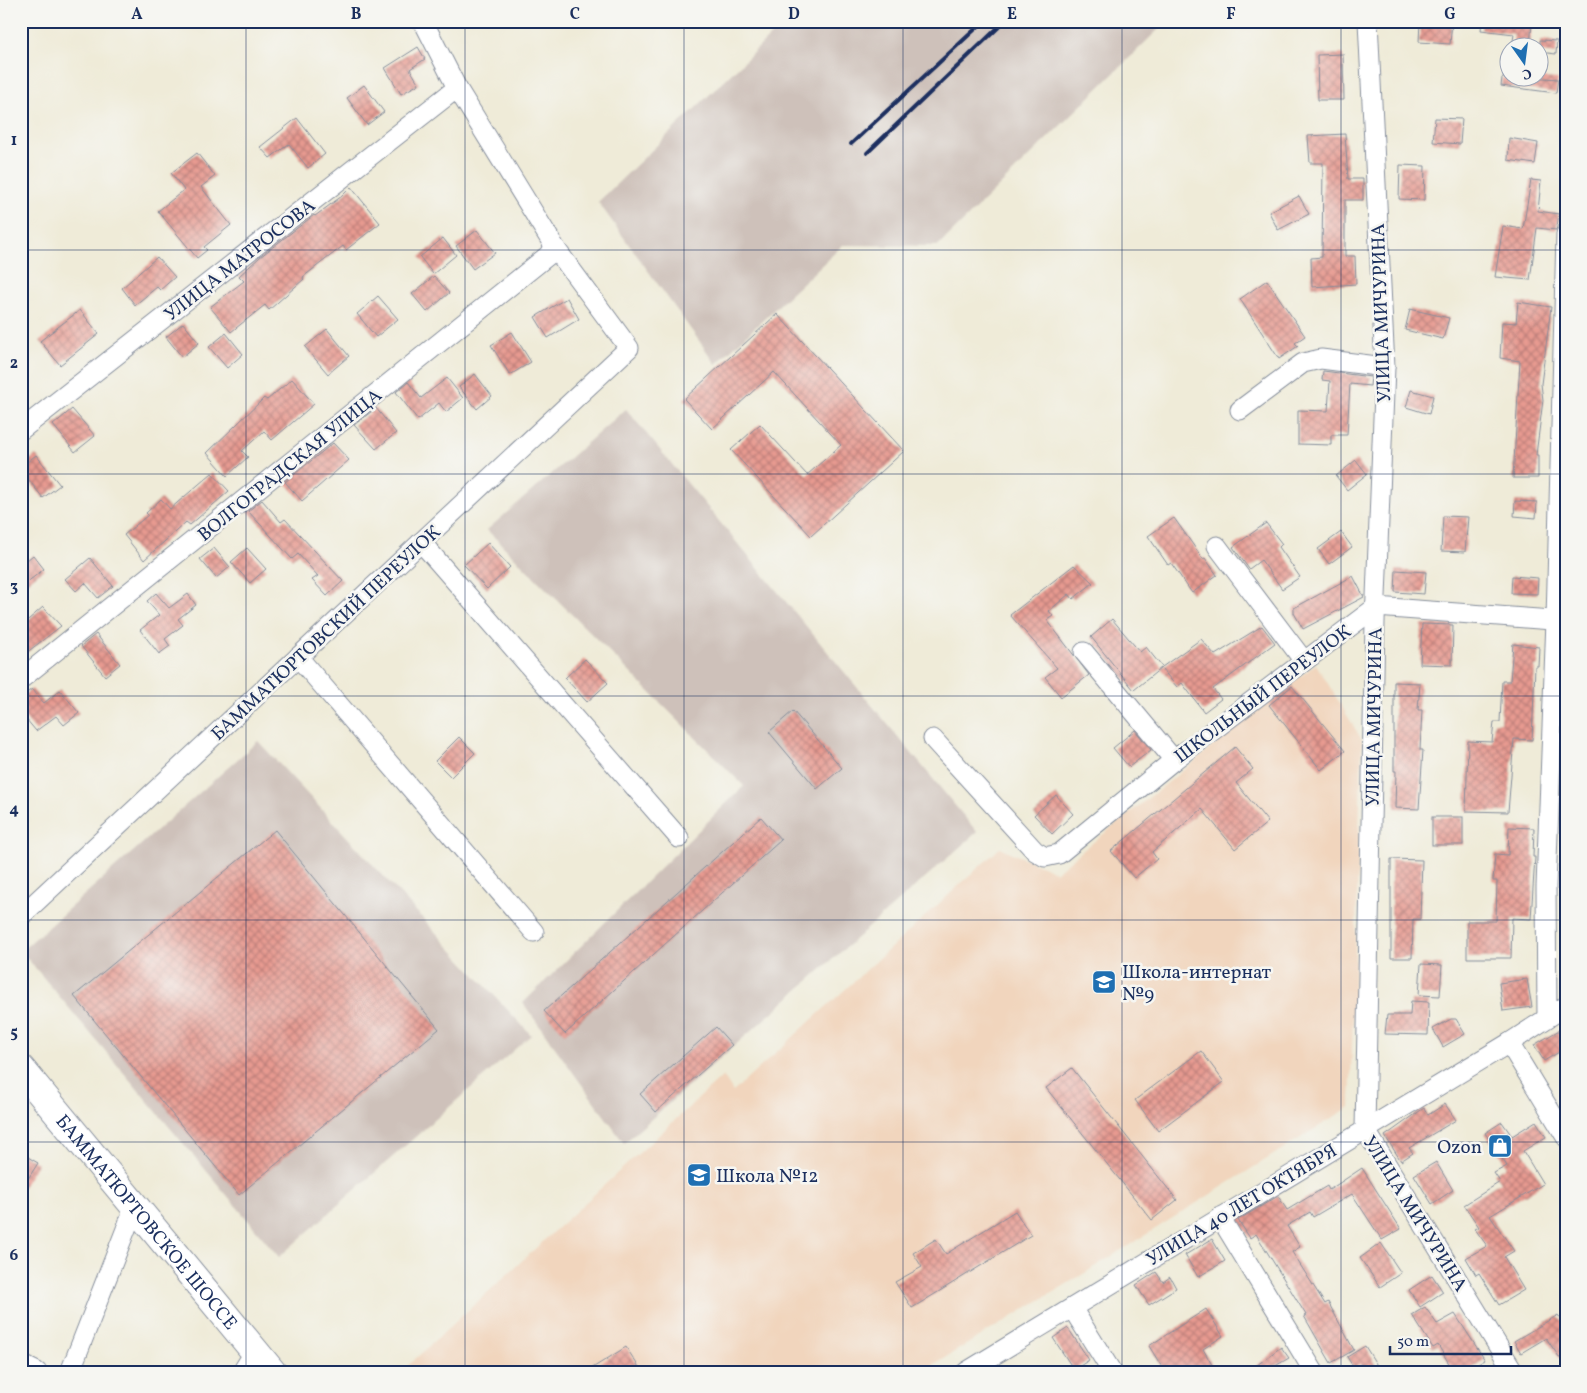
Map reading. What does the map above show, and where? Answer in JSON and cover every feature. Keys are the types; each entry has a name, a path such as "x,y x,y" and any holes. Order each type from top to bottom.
{"street":[{"path":"423,21 458,88 556,249"},
{"name":"УЛИЦА МИЧУРИНА","path":"1368,21 1385,367 1376,607 1364,1129 1514,1372"},
{"name":"УЛИЦА МАТРОСОВА","path":"21,430 458,88"},
{"path":"1548,1017 1546,887 1561,620 1566,234"},
{"name":"БАММАТЮРТОВСКИЙ ПЕРЕУЛОК","path":"21,916 629,348 556,249"},
{"name":"ВОЛГОГРАДСКАЯ УЛИЦА","path":"21,678 556,249"},
{"path":"1240,410 1303,363 1321,359 1385,367"},
{"path":"421,542 679,838"},
{"path":"1217,546 1304,661"},
{"path":"1376,607 1561,620"},
{"name":"ШКОЛЬНЫЙ ПЕРЕУЛОК","path":"934,740 1035,851 1045,857 1059,854 1174,760 1376,607"},
{"path":"1084,652 1174,760"},
{"path":"298,657 534,932"},
{"name":"УЛИЦА 40 ЛЕТ ОКТЯБРЯ","path":"966,1372 1220,1216 1509,1043 1566,1006"},
{"path":"1509,1043 1566,1137"},
{"name":"БАММАТЮРТОВСКОЕ ШОССЕ","path":"22,1071 136,1206 249,1361 272,1372"},
{"path":"70,1372 136,1206"},
{"path":"1220,1216 1314,1372"},
{"path":"1072,1308 1112,1372"},
{"path":"21,1364 37,1372"}],"shaded area":[{"path":"786,21 1167,21 938,246 843,245 716,364 598,202"},
{"path":"626,409 977,832 624,1143 523,1003 744,786 487,530"},
{"name":"Школа-интернат №9","path":"1316,664 1362,740 1350,1107 1080,1276 921,1372 401,1372 723,1076 733,1092 1000,848 1056,872"},
{"path":"258,741 531,1035 279,1257 21,951"}],"building":[{"path":"1420,21 1452,21 1450,44 1419,42"},
{"path":"1482,21 1532,21 1531,38 1513,38 1514,34 1481,30"},
{"path":"1550,41 1557,41 1556,54 1550,53"},
{"path":"418,47 425,59 410,69 419,84 401,94 385,68"},
{"path":"1343,54 1344,100 1318,100 1317,55"},
{"path":"1550,78 1558,79 1556,93 1517,88 1550,88"},
{"path":"364,85 384,112 367,125 347,98"},
{"path":"297,118 325,154 308,168 289,144 270,158 260,147"},
{"path":"1435,118 1462,119 1460,144 1433,142"},
{"path":"1345,134 1348,179 1363,179 1363,200 1345,200 1345,256 1355,256 1356,284 1312,287 1311,258 1322,257 1323,163 1310,163 1308,136"},
{"path":"1509,138 1538,143 1535,164 1508,160"},
{"path":"197,153 215,176 201,187 231,225 204,247 207,250 197,258 158,211 184,190 171,173"},
{"path":"1400,165 1425,166 1424,200 1399,199"},
{"path":"1531,180 1541,181 1538,211 1559,214 1556,230 1537,228 1530,280 1495,277 1503,226 1523,229"},
{"path":"351,187 380,223 346,250 343,246 303,277 304,279 269,310 265,305 231,332 210,307 244,281 239,276 260,257 342,196"},
{"path":"1299,196 1309,214 1278,230 1269,212"},
{"path":"477,230 495,253 473,269 456,246"},
{"path":"443,238 456,255 433,274 420,257"},
{"path":"157,257 175,277 160,290 157,287 135,305 122,288"},
{"path":"434,276 449,293 427,312 412,294"},
{"path":"1267,280 1305,336 1295,343 1298,346 1279,359 1240,299"},
{"path":"378,296 398,319 376,337 357,314"},
{"path":"567,298 579,319 548,338 535,317"},
{"path":"1518,302 1551,307 1541,384 1543,400 1536,455 1538,455 1538,478 1513,478 1520,361 1500,358 1502,322 1516,323"},
{"path":"1410,309 1449,318 1443,339 1405,330"},
{"path":"80,310 99,334 60,365 40,341"},
{"path":"777,314 904,451 811,536 731,450 760,424 807,475 841,445 774,372 712,429 684,399"},
{"path":"183,323 199,343 182,357 166,337"},
{"path":"327,329 349,356 328,374 305,347"},
{"path":"512,332 531,362 510,375 491,345"},
{"path":"226,333 243,354 227,368 209,347"},
{"path":"1323,371 1371,377 1370,386 1350,384 1347,435 1331,435 1331,445 1298,444 1298,410 1328,411 1330,381 1322,380"},
{"path":"475,374 492,396 477,409 459,387"},
{"path":"447,378 463,398 446,412 439,403 418,420 396,392 408,382 421,398"},
{"path":"292,379 314,404 272,440 264,431 242,451 248,457 227,476 207,453 264,398 267,400"},
{"path":"1411,390 1433,396 1429,414 1406,407"},
{"path":"376,408 396,433 376,449 354,425"},
{"path":"72,409 95,436 75,452 53,425"},
{"path":"333,443 349,460 302,501 285,482"},
{"path":"36,455 60,485 43,498 21,470 21,467"},
{"path":"1356,460 1367,474 1347,490 1336,476"},
{"path":"212,473 229,491 190,525 186,522 144,560 124,535 148,515 146,513 161,499 170,509"},
{"path":"262,500 281,522 285,519 343,581 327,596 312,580 318,576 298,554 292,559 248,511"},
{"path":"1515,501 1537,502 1536,518 1514,516"},
{"path":"1443,516 1468,517 1465,552 1441,551"},
{"path":"1174,518 1203,559 1205,558 1217,575 1192,593 1171,563 1168,565 1148,536"},
{"path":"1266,523 1282,544 1279,547 1300,577 1282,589 1261,560 1249,569 1233,547"},
{"path":"1341,532 1352,547 1329,564 1318,549"},
{"path":"488,543 510,567 487,589 464,565"},
{"path":"214,548 230,567 216,578 200,559"},
{"path":"247,548 266,569 250,583 231,562"},
{"path":"33,555 44,569 21,587 21,565"},
{"path":"90,558 113,586 98,598 85,583 76,591 65,579"},
{"path":"1074,565 1093,583 1073,599 1069,594 1049,611 1053,616 1047,620 1089,675 1061,697 1045,677 1057,668 1010,615"},
{"path":"1396,570 1426,572 1424,594 1395,592"},
{"path":"1353,576 1364,597 1303,629 1294,613 1294,608"},
{"path":"1512,576 1538,578 1537,594 1511,593"},
{"path":"156,593 169,608 188,594 196,605 178,619 183,625 165,639 170,646 159,654 140,630 159,615 147,601"},
{"path":"43,607 61,626 21,657 21,626"},
{"path":"1112,619 1140,652 1146,647 1162,667 1201,639 1215,655 1262,626 1275,643 1213,689 1221,699 1204,712 1182,683 1177,687 1161,668 1134,690 1091,637"},
{"path":"1422,624 1453,625 1452,665 1420,664"},
{"path":"96,634 120,664 105,676 81,646"},
{"path":"1513,644 1539,647 1538,666 1535,666 1532,740 1514,739 1508,812 1466,811 1468,741 1492,742 1494,722 1500,722 1502,681 1510,681"},
{"path":"585,659 608,683 587,702 565,678"},
{"path":"1394,682 1420,683 1418,710 1422,710 1420,750 1423,750 1419,809 1395,808"},
{"path":"1292,686 1345,751 1321,770 1269,705"},
{"path":"32,689 44,703 60,690 79,713 64,725 56,716 36,731 21,713 21,697"},
{"path":"793,711 842,768 817,789 769,732"},
{"path":"1135,730 1151,750 1129,767 1113,748"},
{"path":"459,737 475,753 451,777 435,761"},
{"path":"1235,747 1253,769 1236,783 1268,822 1235,849 1202,809 1152,852 1157,859 1134,878 1111,851"},
{"path":"1056,795 1073,814 1052,834 1034,815"},
{"path":"761,817 781,840 565,1034 544,1011"},
{"path":"1432,817 1463,817 1463,845 1432,845"},
{"path":"1509,827 1534,828 1533,857 1535,857 1531,919 1512,918 1511,958 1467,958 1467,921 1496,921 1497,881 1493,881 1495,854 1508,855"},
{"path":"275,830 439,1029 239,1195 74,996"},
{"path":"1391,859 1422,860 1420,919 1413,919 1412,958 1391,958"},
{"path":"1421,964 1442,965 1440,996 1419,995"},
{"path":"1527,979 1532,1007 1503,1011 1499,983"},
{"path":"1411,1001 1429,1002 1428,1035 1385,1034 1387,1015 1410,1015"},
{"path":"1451,1019 1456,1019 1465,1034 1443,1047 1433,1029"},
{"path":"1566,1026 1566,1048 1544,1061 1534,1045"},
{"path":"716,1027 732,1045 656,1112 640,1094"},
{"path":"1201,1051 1224,1082 1158,1131 1135,1100"},
{"path":"1072,1068 1177,1200 1152,1220 1046,1088"},
{"path":"1445,1104 1456,1120 1409,1148 1413,1153 1401,1161 1385,1136 1424,1108 1428,1115"},
{"path":"1536,1121 1546,1137 1523,1151 1543,1184 1490,1216 1514,1251 1504,1257 1524,1290 1499,1305 1479,1273 1476,1275 1466,1258 1487,1246 1475,1229 1479,1227 1464,1205 1500,1182 1494,1173 1507,1166 1485,1133 1502,1122 1512,1136"},
{"path":"21,1153 38,1163 21,1190"},
{"path":"1436,1162 1453,1190 1432,1204 1414,1175"},
{"path":"1362,1168 1401,1229 1382,1240 1352,1194 1313,1217 1310,1212 1287,1226 1300,1247 1292,1252 1325,1304 1328,1302 1354,1350 1331,1363 1304,1316 1306,1315 1256,1234 1250,1238 1238,1220 1278,1196 1287,1210 1327,1186 1329,1190"},
{"path":"1015,1211 1031,1235 912,1308 895,1282 922,1267 913,1253 936,1239 946,1254"},
{"path":"1212,1239 1225,1261 1198,1277 1185,1255"},
{"path":"1381,1243 1401,1273 1380,1287 1360,1258"},
{"path":"1156,1272 1163,1282 1170,1277 1176,1288 1149,1305 1136,1285"},
{"path":"1432,1275 1443,1292 1420,1307 1409,1290"},
{"path":"1425,1307 1437,1324 1455,1314 1485,1360 1465,1372 1454,1372 1438,1345 1433,1348 1412,1315"},
{"path":"1206,1309 1223,1336 1203,1349 1216,1372 1165,1372 1149,1346"},
{"path":"1558,1315 1566,1327 1566,1367 1546,1338 1521,1353 1514,1341"},
{"path":"1068,1328 1089,1360 1074,1370 1053,1338"},
{"path":"1365,1346 1381,1372 1366,1372 1361,1364 1354,1368 1347,1357"},
{"path":"626,1347 642,1372 586,1372"},
{"path":"1281,1347 1289,1358 1265,1372 1248,1372"}],"railway":[{"path":"851,144 984,21"},
{"path":"867,153 1005,21"}],"place":[{"name":"Школа-интернат №9","path":"1104,982"},
{"name":"Ozon","path":"1500,1146"},
{"name":"Школа №12","path":"699,1175"}]}
